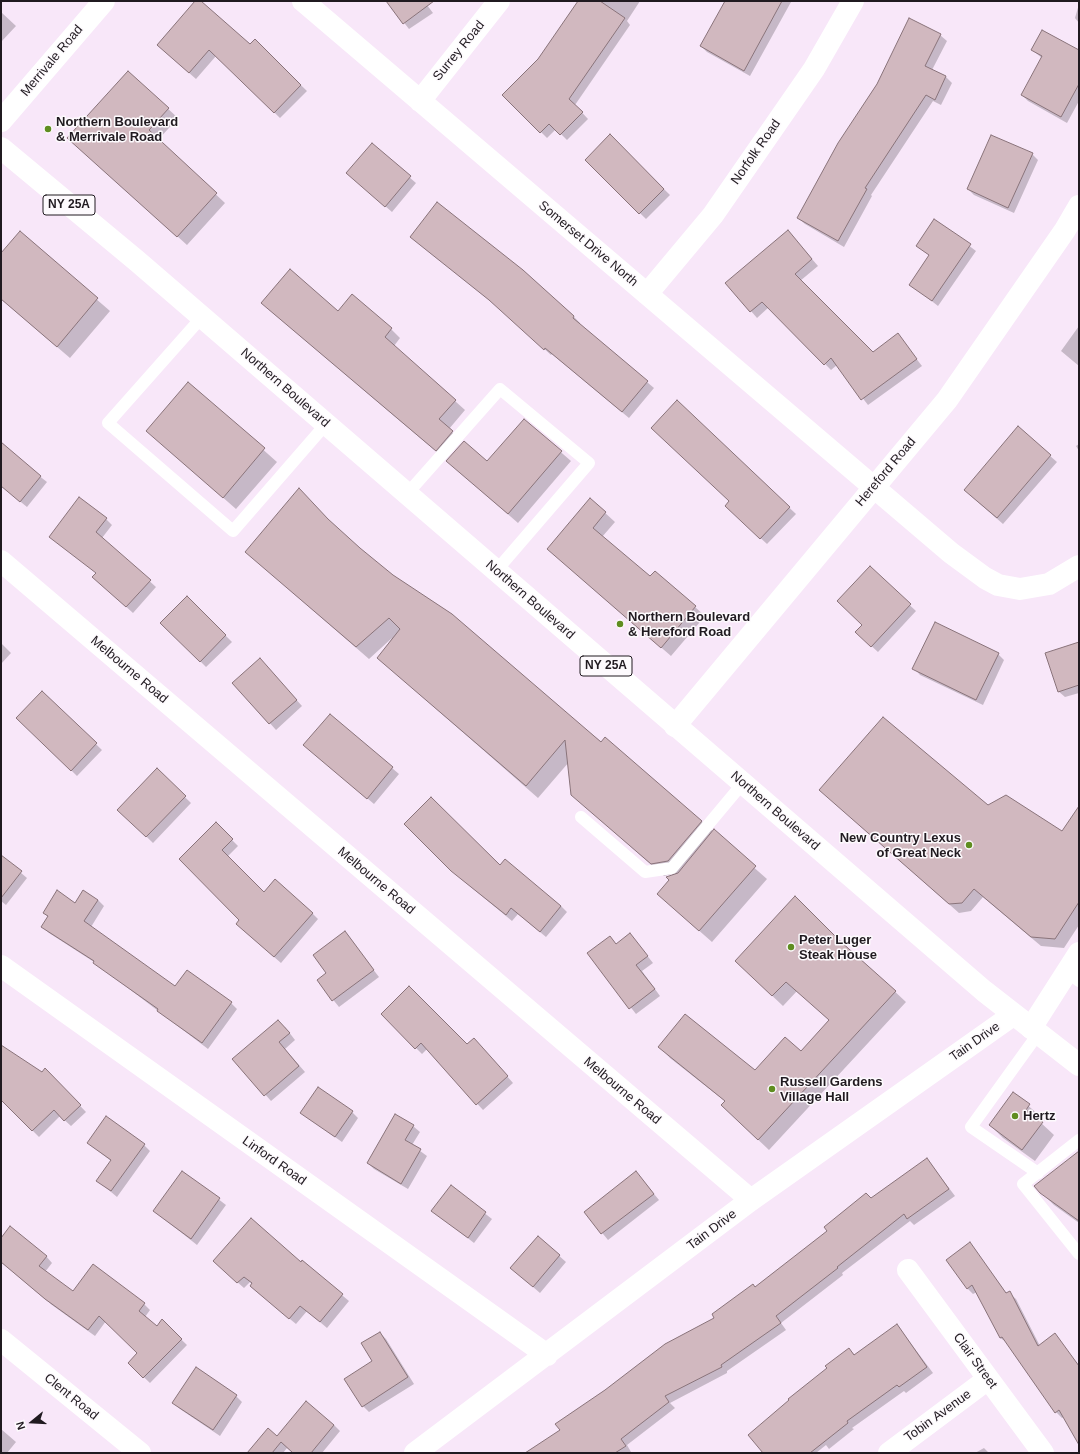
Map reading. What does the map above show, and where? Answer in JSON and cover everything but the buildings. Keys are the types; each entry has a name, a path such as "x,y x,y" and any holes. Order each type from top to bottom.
{"street":[{"name":"Merrivale Road","path":"1,121 104,1"},
{"name":"Somerset Drive North","path":"302,1 951,553 984,578 998,585 1020,590 1049,584 1079,566"},
{"name":"Surrey Road","path":"420,101 499,1"},
{"name":"Norfolk Road","path":"647,294 713,215 814,69 853,1"},
{"name":"Northern Boulevard","path":"1,148 202,317 1013,1015 1034,1031 1078,1060"},
{"name":"Hereford Road","path":"676,726 947,400 1065,230 1079,206"},
{"name":"Melbourne Road","path":"1,561 751,1200"},
{"path":"1034,1031 1073,976 1079,953"},
{"name":"Linford Road","path":"1,966 547,1355"},
{"name":"Tain Drive","path":"415,1453 751,1200 1013,1015"},
{"name":"Clair Street","path":"908,1270 1043,1453"},
{"name":"Clent Road","path":"1,1340 140,1453"},
{"name":"Tobin Avenue","path":"889,1453 988,1379"}],"lane":[{"path":"202,317 108,423 227,526 233,531 326,424"},
{"path":"407,494 500,389 589,463 496,571"},
{"path":"581,817 645,872 672,868 743,783"},
{"path":"1034,1031 971,1127 1038,1173"},
{"path":"1079,1140 1023,1184 1079,1254"}],"place":[{"name":"Northern Boulevard & Merrivale Road","path":"48,129"},
{"name":"Northern Boulevard & Hereford Road","path":"620,624"},
{"name":"New Country Lexus of Great Neck","path":"969,845"},
{"name":"Peter Luger Steak House","path":"791,947"},
{"name":"Russell Gardens Village Hall","path":"772,1089"},
{"name":"Hertz","path":"1015,1116"}]}
